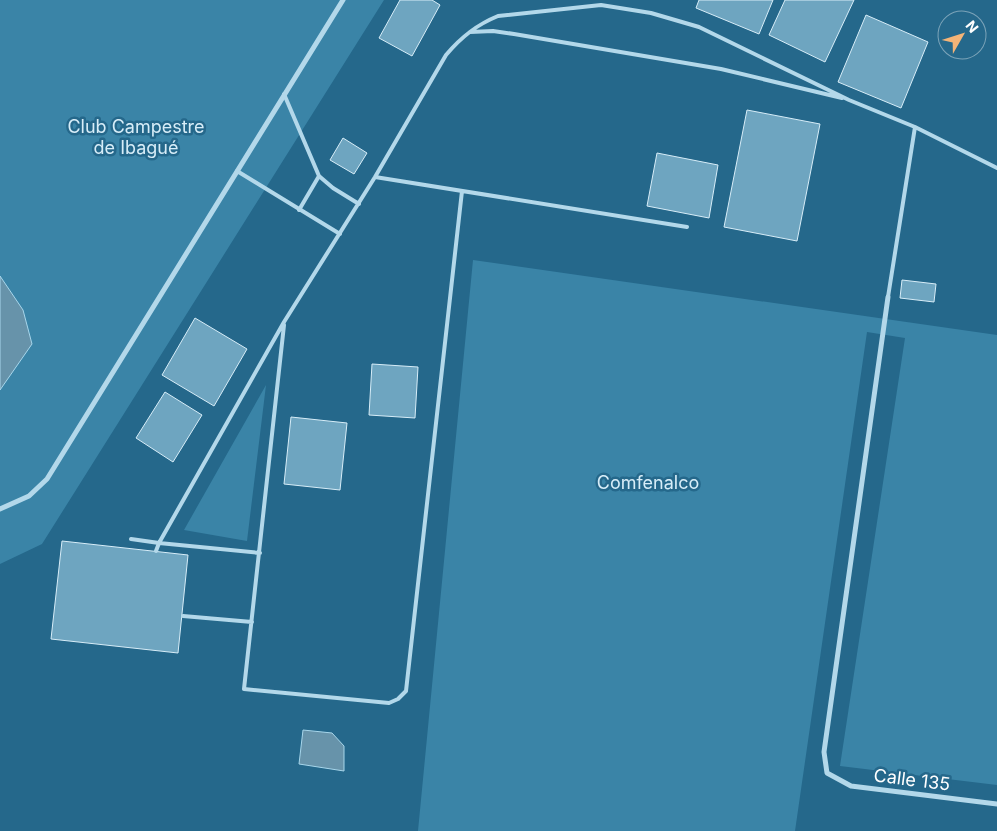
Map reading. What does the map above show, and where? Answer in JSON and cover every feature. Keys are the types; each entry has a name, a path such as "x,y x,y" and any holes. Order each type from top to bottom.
{"street":[{"path":"0,509 29,496 47,479 343,0"},
{"name":"Calle 135","path":"888,297 824,752 827,773 851,786 997,804"}],"lane":[{"path":"156,551 284,322 359,204 446,55 468,32 484,22 498,16 601,5 651,13 699,27 849,100 915,127 997,168"},
{"path":"468,32 493,31 514,34 712,67 849,100"},
{"path":"284,94 319,176 359,204"},
{"path":"888,297 915,127"},
{"path":"237,171 340,234"},
{"path":"299,210 319,176"},
{"path":"375,177 687,227"},
{"path":"284,322 244,689 389,703 398,699 406,691 462,191"},
{"path":"130,539 260,553"},
{"path":"183,616 252,622"}],"green space":[{"name":"Club Campestre de Ibagué","path":"0,0 384,0 42,544 0,564"},
{"name":"Comfenalco","path":"473,260 997,335 997,785 840,766 905,338 867,332 795,831 418,831"},
{"path":"266,385 247,541 184,530"}],"shaded area":[{"path":"0,276 23,310 32,344 0,390"},
{"path":"303,730 332,733 344,746 344,771 299,764"}],"building":[{"path":"400,0 432,0 440,5 412,56 379,38"},
{"path":"699,0 773,0 759,34 696,8"},
{"path":"785,0 854,0 825,62 769,35"},
{"path":"866,15 928,42 901,108 838,82"},
{"path":"747,110 820,124 797,241 724,227"},
{"path":"343,138 367,153 354,174 330,160"},
{"path":"657,153 718,165 709,218 647,206"},
{"path":"902,280 936,284 934,302 900,298"},
{"path":"195,318 247,349 214,406 162,375"},
{"path":"372,364 418,367 415,418 369,415"},
{"path":"165,392 202,415 173,462 136,438"},
{"path":"291,417 347,423 340,490 284,484"},
{"path":"62,541 188,555 178,653 51,639"}]}
